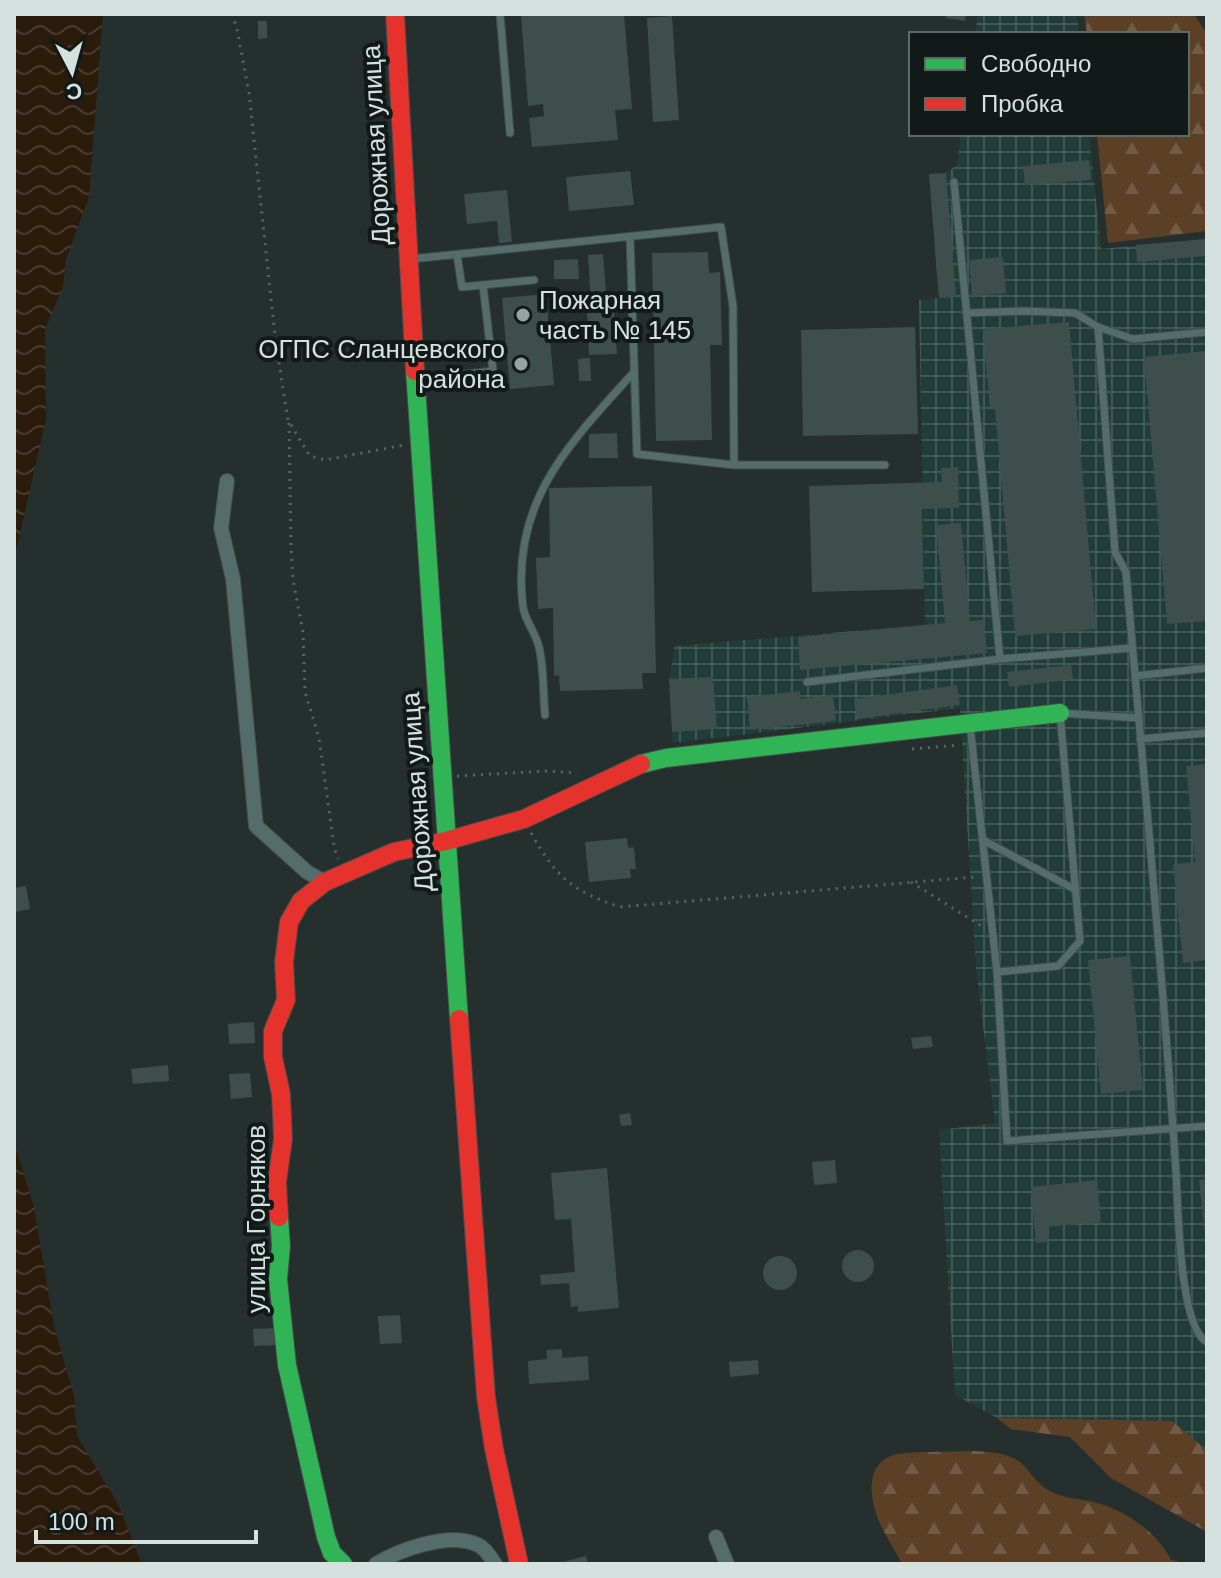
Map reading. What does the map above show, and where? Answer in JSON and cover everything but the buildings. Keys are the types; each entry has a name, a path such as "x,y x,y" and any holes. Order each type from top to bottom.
{"street":[{"name":"Дорожная улица","path":"395,14 419,442 486,1397 519,1564"},
{"path":"227,481 221,528 233,579 256,826 307,872 325,882"},
{"name":"улица Горняков","path":"343,1564 332,1553 326,1537 287,1365 278,1279 281,1246 277,1182 283,1139 273,1031 286,1000 284,962 289,922 301,901 325,882 394,852 524,819 639,764 666,758 1060,713"},
{"path":"716,1537 727,1564"},
{"path":"376,1564 400,1551 450,1541 471,1541 483,1548 495,1564"}],"lane":[{"path":"500,14 510,133"},
{"path":"954,182 1000,659"},
{"path":"409,260 721,227 733,306 734,465"},
{"path":"630,237 637,454 734,465 885,465"},
{"path":"457,255 462,287 534,280"},
{"path":"416,380 493,371 483,285"},
{"path":"967,313 1075,313 1098,327 1133,339 1207,332"},
{"path":"1098,327 1115,552 1126,572 1182,1264 1190,1315 1202,1339 1207,1342"},
{"path":"545,715 539,647 523,611 521,557 533,506 575,437 634,372"},
{"path":"807,682 1000,659 1132,648"},
{"path":"1135,676 1207,668"},
{"path":"997,972 1058,966 1080,941 1060,713 1138,718"},
{"path":"970,722 997,972 1007,1141 1207,1126"},
{"path":"1140,739 1207,733"},
{"path":"983,840 1076,890"}],"path":[{"path":"232,14 249,93 275,336 288,420 291,548 293,580 303,632 305,692 319,738 334,846 344,874"},
{"path":"288,420 310,456 325,460 419,442"},
{"path":"524,819 545,858 561,875 587,896 620,907 987,876"},
{"path":"911,882 993,933"}],"shaded area":[{"path":"978,14 1077,14 1079,32 975,32"},
{"path":"961,136 1089,136 1101,249 1207,239 1207,1450 1172,1421 997,1418 955,1395 939,1130 995,1123 976,969 960,708 673,743 669,679 675,646 925,625 919,300 939,298 929,174 946,173 957,165"}],"green space":[{"path":"1084,14 1194,14 1207,34 1207,231 1108,243 1097,136 1189,136 1189,32 1087,32"},
{"path":"997,1418 1172,1421 1207,1450 1207,1532 1111,1478 1070,1437 1011,1429"},
{"path":"974,1451 1009,1456 1052,1492 1117,1510 1149,1531 1171,1560 1190,1564 902,1564 874,1507 872,1486 877,1468 883,1460 893,1455"}],"water":[{"path":"14,14 103,14 89,197 66,259 63,287 45,329 46,419 14,560"},
{"path":"14,1143 34,1207 54,1327 74,1396 77,1436 118,1504 142,1564 14,1564"}],"traffic: fast":[{"path":"415,371 459,1019"},
{"path":"641,764 666,758 1060,713"},
{"path":"279,1217 281,1246 278,1279 287,1365 326,1537 332,1553 343,1564"}],"traffic: jam":[{"path":"395,14 415,371"},
{"path":"279,1217 277,1182 283,1139 273,1031 286,1000 284,962 289,922 301,901 325,882 394,852 524,819 641,764"},
{"path":"459,1019 486,1397 519,1564"}],"place":[{"name":"Пожарная часть № 145","path":"523,315"},
{"name":"ОГПС Сланцевского района","path":"521,364"}]}
